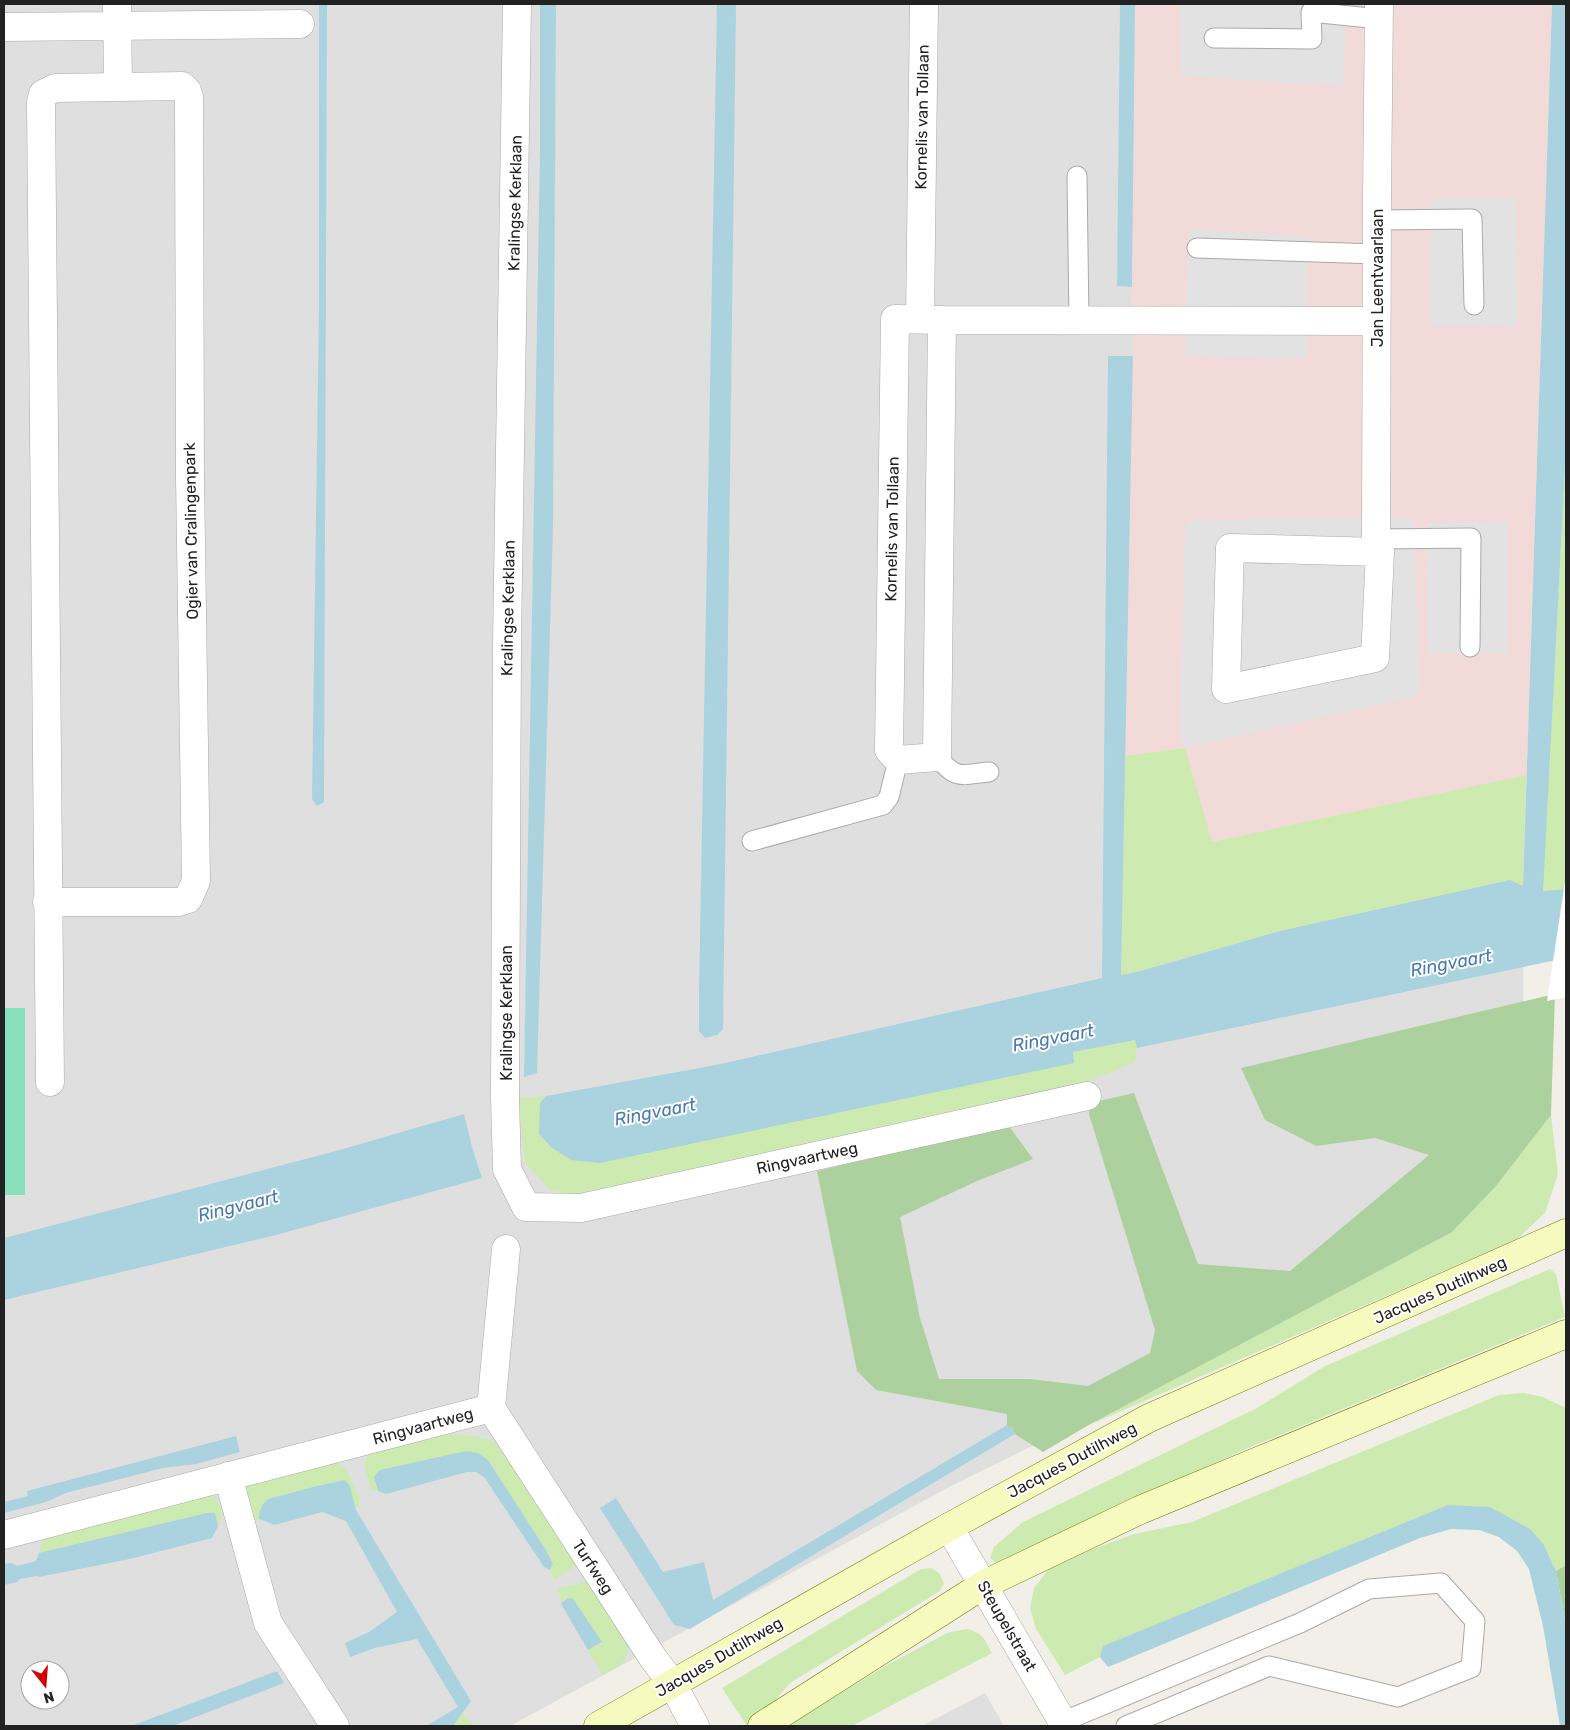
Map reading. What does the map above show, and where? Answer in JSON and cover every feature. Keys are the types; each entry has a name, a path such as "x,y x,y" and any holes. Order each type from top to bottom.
{"main road":[{"name":"Jacques Dutilhweg","path":"598,1726 949,1527 1149,1418 1566,1233"},
{"path":"762,1726 983,1584 1140,1510 1566,1334"}],"street":[{"name":"Kralingse Kerklaan","path":"517,4 507,643 505,1098 507,1170 526,1207"},
{"name":"Kornelis van Tollaan","path":"924,4 931,320 936,757"},
{"name":"Jan Leentvaarlaan","path":"1378,546 1230,548 1226,689 1375,658 1378,546 1376,254 1378,220 1379,11"},
{"path":"4,27 117,15 300,24"},
{"path":"117,15 118,88"},
{"name":"Ogier van Cralingenpark","path":"47,902 179,902 188,899 196,881 190,477 189,97 182,86 55,88 43,94 41,102 47,902 50,1082"},
{"name":"Kornelis van Tollaan","path":"898,760 890,750 895,319 931,320"},
{"path":"931,320 1079,322 1376,321"},
{"path":"898,760 936,757"},
{"name":"Ringvaartweg","path":"526,1207 581,1208 1087,1096"},
{"name":"Ringvaartweg","path":"4,1535 491,1408 506,1249"},
{"name":"Turfweg","path":"491,1408 652,1658 672,1684 695,1726"},
{"path":"228,1476 268,1623 334,1726"},
{"name":"Steupelstraat","path":"949,1527 1063,1724"}],"lane":[{"path":"1214,38 1312,39 1311,8 1379,11"},
{"path":"1077,176 1079,322"},
{"path":"1378,220 1472,219 1474,305"},
{"path":"1197,248 1376,254"},
{"path":"1378,546 1470,538 1470,647"},
{"path":"936,757 949,771 958,775 989,772"},
{"path":"752,841 883,805 889,797 898,760"},
{"path":"1063,1724 1300,1623 1369,1590 1442,1583 1475,1621 1471,1668 1398,1697 1269,1666 1126,1726"}],"shaded area":[{"path":"4,4 1135,4 1133,356 1121,975 1523,886 1524,1204 951,1486 510,1726 4,1726"},
{"path":"1135,4 1552,4 1523,886 1121,975 1133,356"},
{"path":"1180,4 1346,4 1343,86 1181,76"},
{"path":"1431,199 1516,199 1518,326 1431,325"},
{"path":"1189,229 1308,237 1306,359 1185,356"},
{"path":"1407,517 1414,523 1419,689 1414,697 1185,748 1180,740 1185,527 1191,520"},
{"path":"1507,522 1507,654 1428,654 1427,523"},
{"path":"985,1693 1004,1726 922,1726"}],"green space":[{"path":"1566,450 1566,889 1542,892"},
{"path":"1185,748 1212,842 1526,775 1523,886 1510,880 1280,931 1121,975 1125,756"},
{"path":"1555,994 1551,1115 1496,1186 1452,1232 1087,1426 1043,1452 1015,1434 1012,1427 1009,1428 1007,1425 1007,1414 876,1390 857,1371 817,1171 1009,1126 1033,1159 977,1181 900,1217 920,1318 939,1379 1030,1379 1088,1386 1150,1353 1155,1330 1089,1114 1090,1103 1134,1093 1198,1264 1290,1271 1429,1155 1375,1138 1316,1146 1265,1120 1241,1068"},
{"path":"4,1008 25,1008 25,1195 4,1195"},
{"path":"1135,1040 1137,1048 1135,1062 1075,1087 617,1190 572,1195 550,1190 525,1162 518,1098 546,1096 540,1103 1074,1062 1072,1052"},
{"path":"1551,1115 1558,1174 1545,1213 1517,1239 1087,1426 1452,1232 1496,1186"},
{"path":"1550,1269 1556,1274 1565,1317 1248,1448 996,1563 990,1558 994,1547 1023,1522 1257,1408 1325,1366"},
{"path":"1524,1393 1543,1397 1566,1408 1566,1565 1556,1571 1544,1545 1449,1505 1104,1646 1100,1657 1065,1675 1036,1629 1030,1608 1034,1588 1048,1570 1093,1549 1134,1534 1192,1522 1499,1395"},
{"path":"440,1434 474,1436 491,1440 505,1452 578,1564 554,1580 550,1570 553,1564 546,1550 488,1460 478,1453 374,1477 378,1491 371,1491 364,1464 369,1454"},
{"path":"337,1462 349,1474 354,1485 360,1502 356,1510 350,1486 344,1480 268,1499 261,1508 259,1519 249,1522 242,1497 246,1485"},
{"path":"211,1494 224,1508 218,1526 215,1513 39,1553 44,1538"},
{"path":"1566,1565 1566,1626 1556,1571"},
{"path":"932,1568 940,1574 944,1584 940,1591 790,1683 777,1698 774,1707 747,1726 722,1688 921,1569"},
{"path":"588,1581 627,1645 624,1661 603,1675 588,1650 602,1643 569,1598 562,1602 557,1589"},
{"path":"966,1629 980,1634 992,1653 852,1726 786,1726 889,1664 947,1633"},
{"path":"463,1713 474,1726 453,1726"}],"water":[{"path":"319,4 327,4 324,802 317,806 312,799 319,306"},
{"path":"540,4 556,4 553,526 537,1073 524,1077 540,151"},
{"path":"717,4 736,4 723,1029 717,1035 705,1038 699,1031 699,992"},
{"path":"1120,4 1135,4 1132,287 1117,286"},
{"name":"Ringvaart","path":"1552,4 1566,4 1566,450 1543,891 1566,889 1566,958 1137,1048 1135,1040 1073,1052 1074,1063 600,1163 571,1160 552,1148 539,1134 540,1103 546,1096 716,1065 1102,978 1108,356 1133,356 1121,975 1280,931 1510,880 1523,886"},
{"name":"Ringvaart","path":"464,1114 482,1178 272,1236 4,1300 4,1238 336,1151"},
{"path":"1007,1425 1009,1428 1012,1426 1015,1434 690,1629 674,1625 600,1508 616,1498 663,1572 704,1562 713,1600"},
{"path":"236,1436 240,1452 196,1464 163,1468 66,1493 46,1502 4,1513 4,1502 28,1496 27,1491"},
{"path":"466,1451 478,1453 488,1460 546,1550 553,1564 550,1570 544,1567 484,1477 476,1472 467,1472 386,1494 378,1491 374,1477 380,1470"},
{"path":"345,1480 350,1486 356,1510 471,1701 453,1726 426,1726 458,1707 417,1639 375,1648 350,1657 345,1643 369,1632 397,1612 346,1521 322,1512 275,1525 259,1519 261,1508 268,1499"},
{"path":"1448,1505 1490,1507 1530,1529 1544,1545 1556,1571 1566,1626 1566,1726 1560,1726 1543,1626 1529,1569 1517,1551 1499,1537 1479,1530 1451,1529 1420,1538 1108,1667 1100,1657 1103,1646"},
{"path":"207,1513 215,1513 218,1526 212,1538 130,1559 39,1577 19,1579 17,1582 4,1585 4,1564 11,1563 17,1566 36,1561 39,1553"},
{"path":"569,1598 573,1599 602,1642 588,1650 561,1604"},
{"path":"277,1671 284,1683 172,1726 131,1726"}],"pier":[{"path":"1566,875 1566,997 1547,1001"}]}
